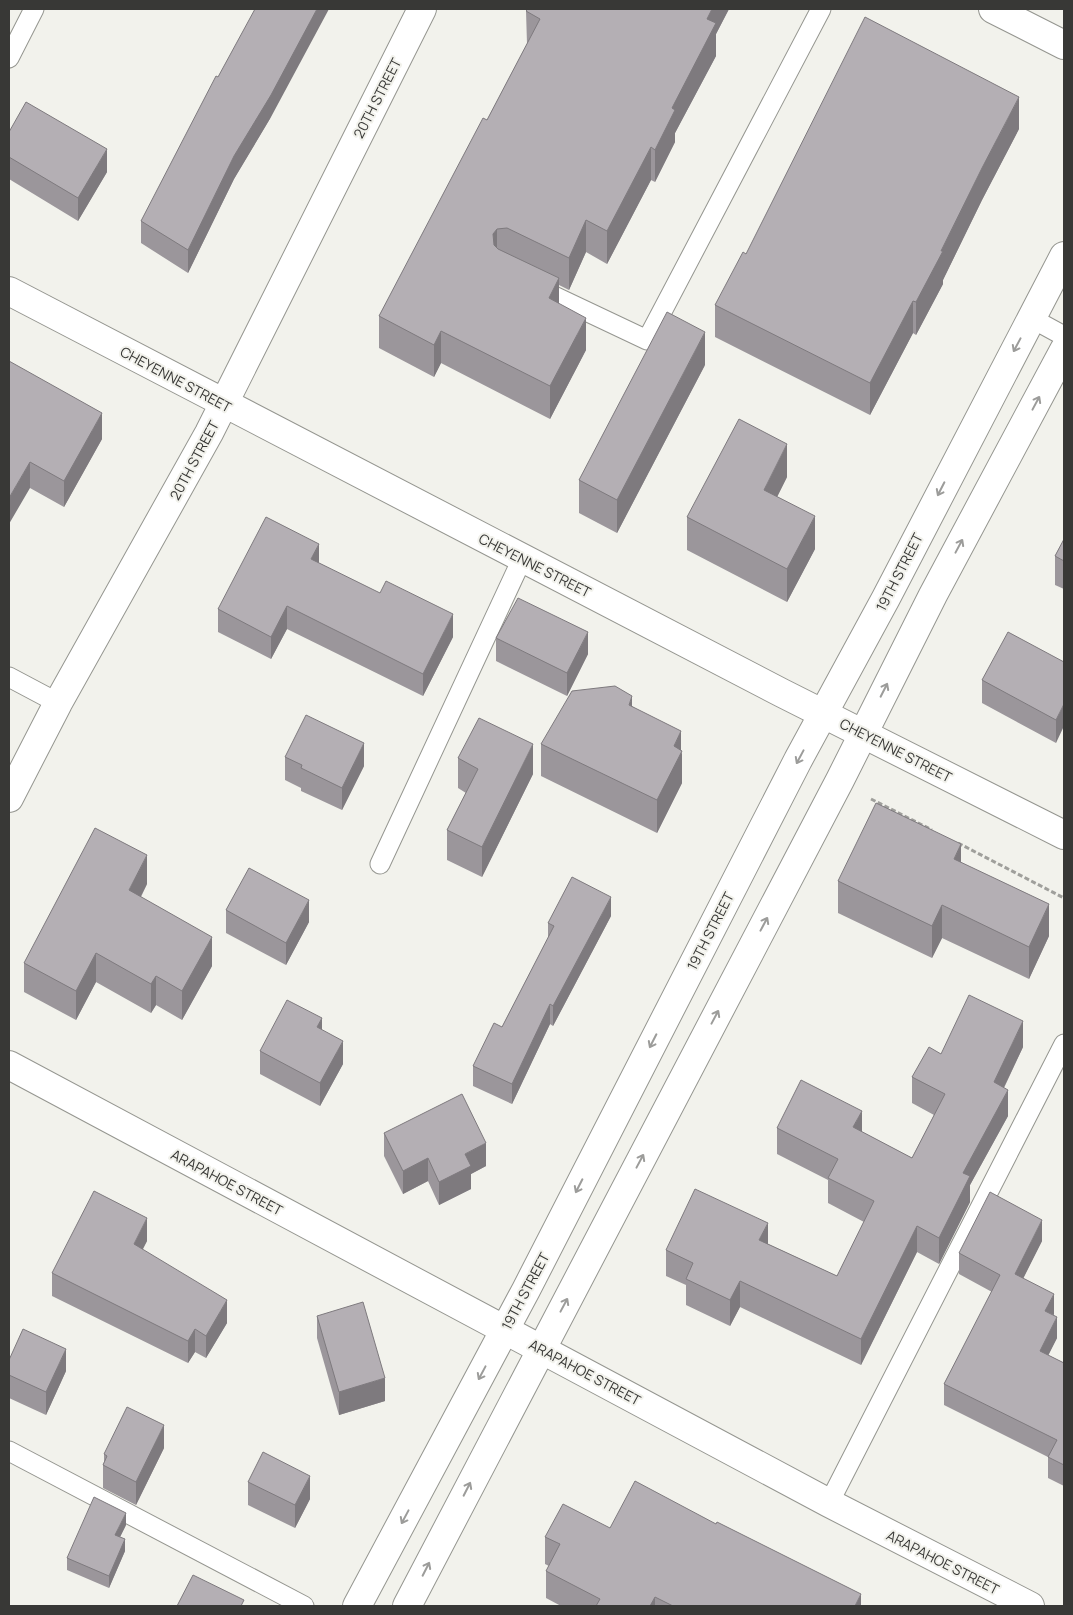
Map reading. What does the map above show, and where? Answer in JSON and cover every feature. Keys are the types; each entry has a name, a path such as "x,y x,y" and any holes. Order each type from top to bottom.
{"street":[{"name":"20TH STREET","path":"9,798 58,703 209,433 422,9"},
{"path":"993,9 1064,45"},
{"name":"19TH STREET","path":"357,1606 504,1330 823,714 886,598 1064,256"},
{"name":"CHEYENNE STREET","path":"9,291 522,559 862,734 1064,835"},
{"path":"407,1606 933,595 1064,350"},
{"name":"ARAPAHOE STREET","path":"9,1065 829,1503 1030,1606"}],"lane":[{"path":"9,58 34,9"},
{"path":"521,280 647,340 821,9"},
{"path":"1031,318 1064,336"},
{"path":"380,864 522,559"},
{"path":"9,677 58,703"},
{"path":"829,1503 1064,1044"},
{"path":"9,1451 304,1606"}],"path":[{"path":"866,795 941,835"},
{"path":"950,839 1064,898"}],"building":[{"path":"255,9 317,9 271,95 234,156 188,250 141,221 216,76 218,77"},
{"path":"528,9 712,9 707,19 716,23 672,108 675,110 655,150 651,147 607,231 586,220 569,258 507,228 497,229 493,234 494,245 498,249 559,278 549,298 586,318 550,386 441,331 434,345 379,316 483,118 487,120 540,19 526,11"},
{"path":"865,17 1019,97 941,251 943,251 916,302 913,301 870,383 715,305 743,252 746,254"},
{"path":"26,102 107,149 78,198 9,157 9,132"},
{"path":"667,312 705,332 617,500 579,480"},
{"path":"9,361 102,413 64,481 30,462 9,498"},
{"path":"739,419 787,444 764,490 815,516 787,569 687,517"},
{"path":"266,517 319,544 311,559 380,593 386,581 453,614 423,674 287,606 271,637 218,609"},
{"path":"1064,539 1064,561 1055,556"},
{"path":"518,598 588,632 567,673 496,638"},
{"path":"1008,632 1064,662 1064,704 1056,720 982,680"},
{"path":"615,686 632,696 629,705 681,731 674,746 682,751 657,800 541,744 572,691"},
{"path":"306,715 364,743 342,788 301,768 302,765 285,757"},
{"path":"479,718 533,744 482,847 447,830 478,769 458,758"},
{"path":"876,803 961,844 954,859 1049,904 1029,947 942,905 932,926 838,881"},
{"path":"95,828 147,855 129,890 212,937 182,991 156,976 151,984 96,953 76,991 24,963"},
{"path":"249,868 309,900 286,943 226,910"},
{"path":"572,877 611,897 553,1006 550,1004 512,1084 473,1066 494,1023 502,1027 554,926 548,923"},
{"path":"969,995 1023,1021 994,1082 1008,1090 963,1173 970,1176 939,1238 917,1226 861,1339 740,1281 730,1300 686,1279 693,1263 666,1250 695,1189 768,1223 759,1240 837,1276 874,1201 828,1178 838,1159 777,1128 801,1080 862,1111 853,1127 912,1158 945,1094 912,1077 929,1047 941,1054"},
{"path":"287,1000 322,1018 317,1027 343,1041 320,1083 260,1051"},
{"path":"462,1094 486,1143 465,1154 471,1166 439,1182 428,1158 403,1171 384,1133"},
{"path":"94,1191 147,1218 134,1244 227,1300 206,1336 195,1329 188,1341 52,1273"},
{"path":"990,1192 1042,1220 1015,1274 1054,1294 1045,1311 1057,1317 1040,1351 1064,1363 1064,1465 1048,1457 1057,1440 944,1384 1000,1275 959,1253"},
{"path":"363,1302 385,1378 339,1392 317,1316"},
{"path":"23,1329 66,1349 46,1392 9,1375 9,1360"},
{"path":"127,1407 164,1425 136,1482 103,1465 107,1456 104,1454"},
{"path":"263,1452 310,1476 295,1505 248,1482"},
{"path":"635,1481 716,1524 717,1522 861,1594 855,1606 673,1606 655,1597 650,1606 596,1606 600,1599 546,1571 560,1544 545,1537 563,1504 610,1528"},
{"path":"94,1497 126,1513 115,1535 125,1539 109,1576 67,1558"},
{"path":"193,1575 244,1600 241,1606 177,1606"}]}
